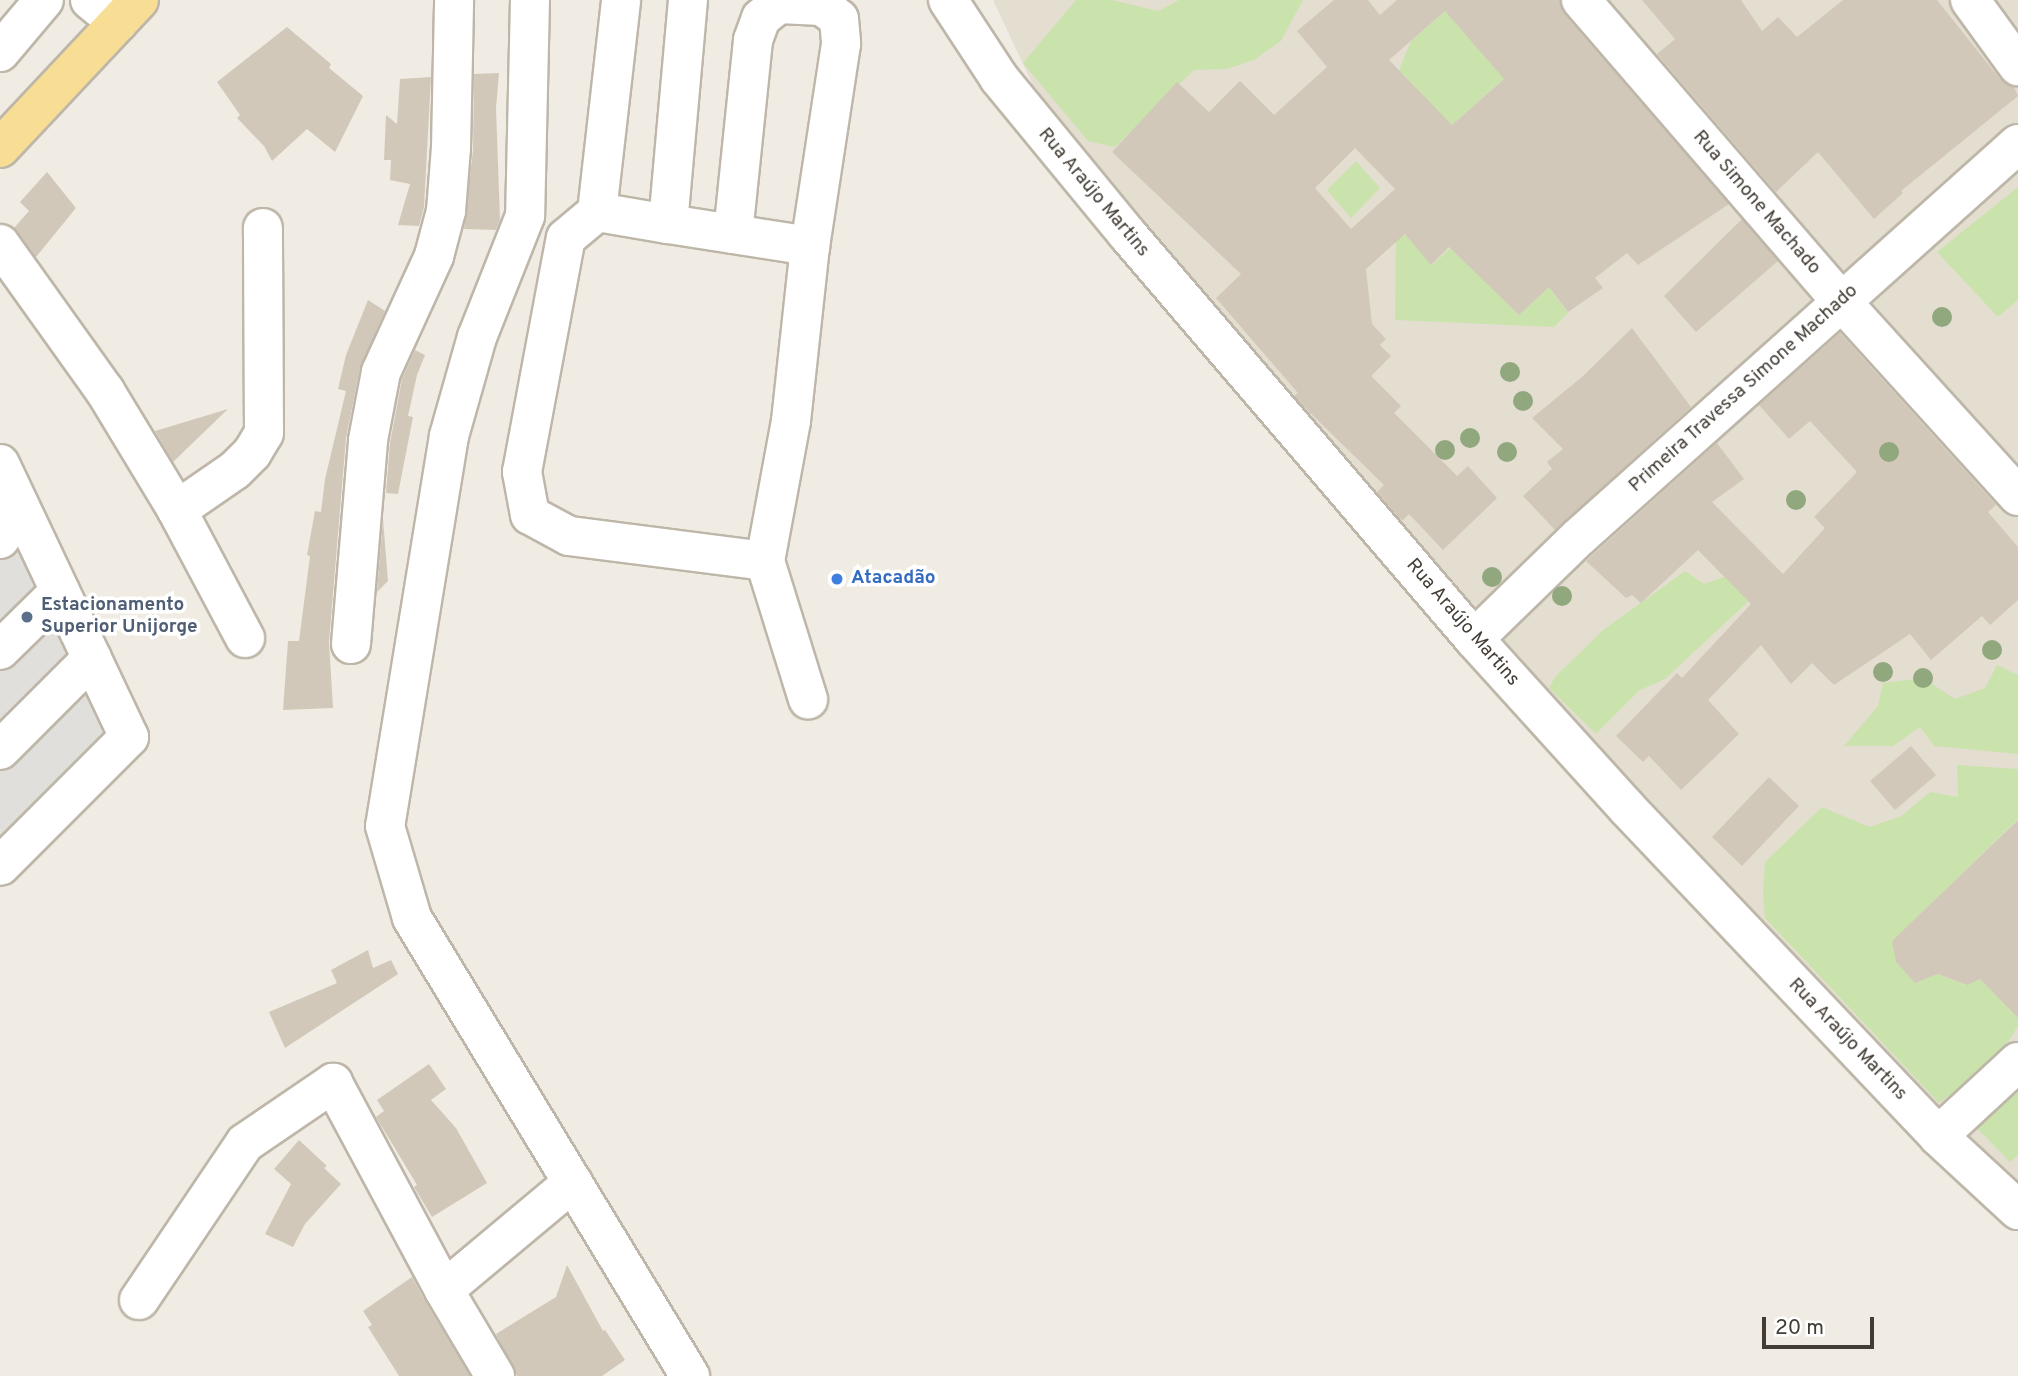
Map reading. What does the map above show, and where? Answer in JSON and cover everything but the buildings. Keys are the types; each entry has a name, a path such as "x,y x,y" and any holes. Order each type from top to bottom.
{"main road":[{"path":"0,148 116,8"}],"street":[{"path":"0,52 44,0"},
{"path":"351,645 368,440 381,372 434,256 446,211 451,148 454,0"},
{"path":"530,0 525,216 477,337 449,436 385,826 412,918 690,1376"},
{"path":"621,0 597,212 566,238 522,472 530,515 569,536 765,561"},
{"path":"668,224 688,0"},
{"name":"Rua Araújo Martins","path":"948,0 999,78 1128,235 1474,639 1637,819 1938,1136 2018,1210"},
{"name":"Rua Simone Machado","path":"1581,0 1842,302 2018,496"},
{"path":"1970,0 2018,66"},
{"path":"733,234 753,40 761,18 779,4 822,6 839,19 841,44 810,246 791,421 765,561 808,699"},
{"name":"Primeira Travessa Simone Machado","path":"1474,639 1579,537 2018,144"},
{"path":"597,212 810,246"},
{"path":"177,510 235,470 252,453 264,433 263,228"},
{"path":"0,244 105,391 177,510 245,638"},
{"path":"0,465 12,507 9,526 0,539"},
{"path":"0,465 129,737 0,866"},
{"path":"0,650 60,591"},
{"path":"0,750 92,658"},
{"path":"1938,1136 2018,1062"},
{"path":"139,1300 245,1143 333,1083 444,1290 495,1376"},
{"path":"444,1290 573,1182"}],"shaded area":[{"path":"993,0 2018,0 2018,1206 1882,1073 1375,493 1038,96"},
{"name":"Estacionamento Superior Unijorge","path":"0,493 108,741 0,847"}],"green space":[{"path":"1076,0 1112,0 1158,11 1179,0 1303,0 1281,41 1254,60 1227,69 1194,70 1115,147 1088,141 1023,63"},
{"path":"1527,0 1564,0 1575,15 1451,126 1399,70 1411,41 1445,11"},
{"path":"1356,161 1380,188 1351,218 1327,190"},
{"path":"2018,187 2018,300 1998,317 1937,252"},
{"path":"1508,195 1482,278 1519,315 1549,287 1568,313 1554,327 1395,320 1396,239 1406,235 1432,265"},
{"path":"1741,560 1766,585 1665,679 1640,690 1596,734 1549,688 1555,677 1602,631 1685,571 1704,584 1724,577"},
{"path":"1997,665 2018,675 2018,754 1934,746 1920,727 1893,746 1844,746 1878,706 1883,683 1923,678 1955,699 1985,688"},
{"path":"1957,765 2018,769 2018,819 1893,941 1896,962 1915,983 1938,974 1966,985 1980,979 2018,1018 2018,1026 1996,1061 1939,1103 1765,918 1763,894 1765,862 1822,807 1870,827 1901,816 1930,792 1958,797"},
{"path":"2018,1073 2018,1155 2010,1162 1968,1119"}],"place":[{"name":"Atacadão","path":"837,579"},
{"name":"Estacionamento Superior Unijorge","path":"27,617"}]}
